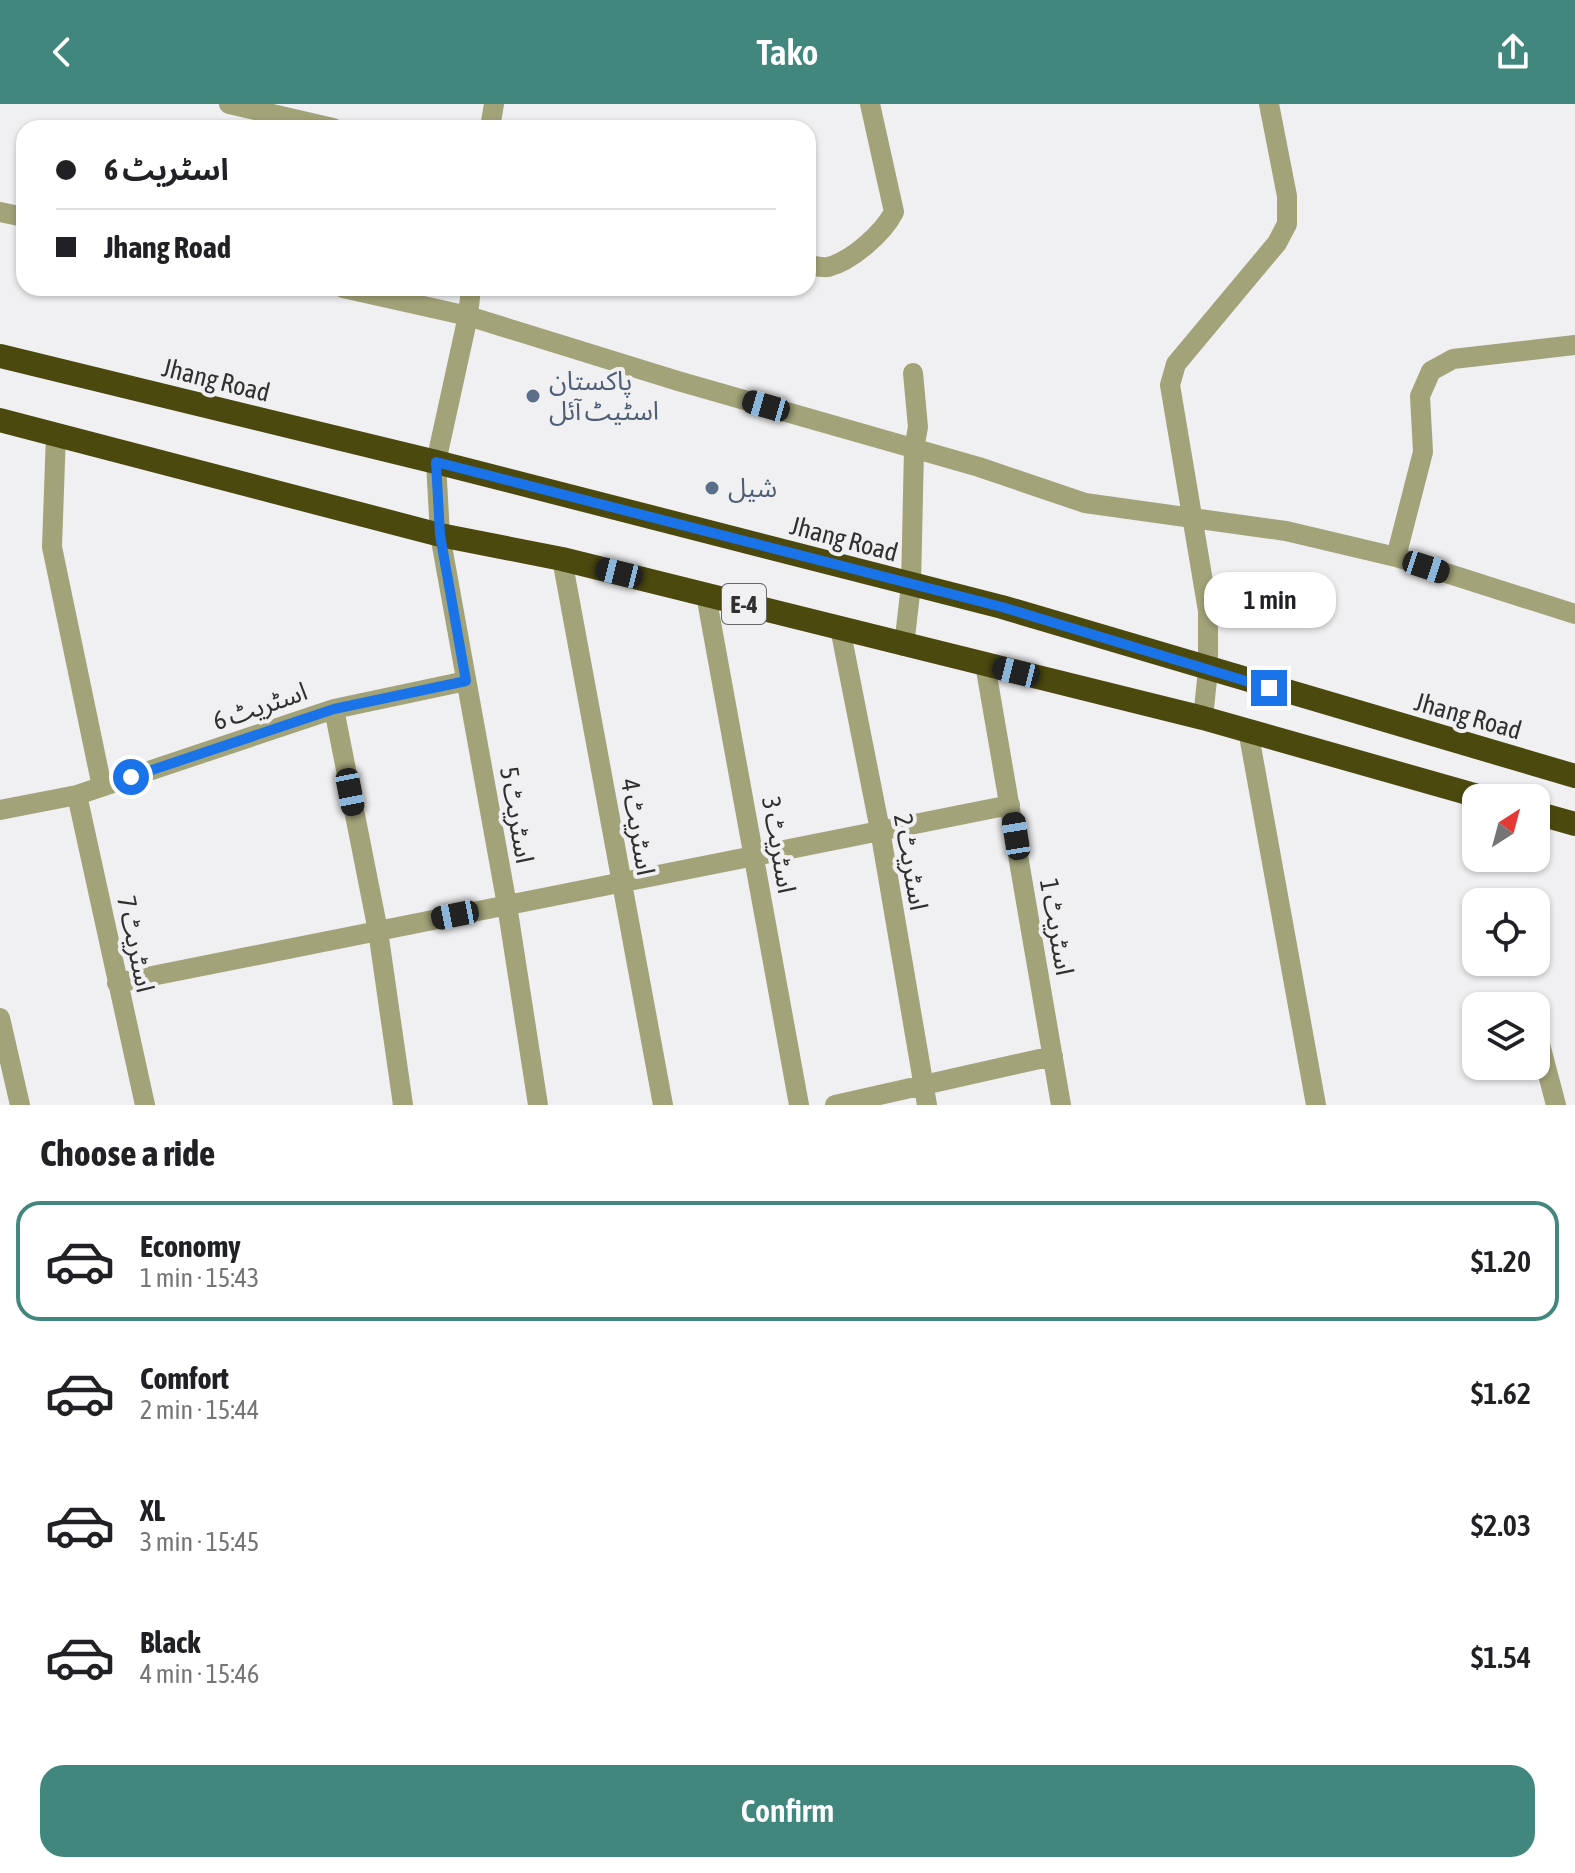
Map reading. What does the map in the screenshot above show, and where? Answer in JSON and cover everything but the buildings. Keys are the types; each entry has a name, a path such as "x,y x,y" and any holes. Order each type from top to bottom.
{"highway":[{"name":"Jhang Road","path":"0,356 436,462 1002,607 1575,776"},
{"name":"E-4","path":"0,420 440,535 562,559 1203,718 1462,791"},
{"path":"1550,817 1575,824"}],"street":[{"path":"229,104 298,120"},
{"path":"816,266 828,267 854,253 885,228 894,212 870,104"},
{"path":"1203,718 1208,670 1208,611 1170,385 1176,364 1277,243 1287,224 1287,196 1269,104"},
{"path":"379,296 468,316 678,381 979,467 1085,503 1286,531 1396,557 1575,614"},
{"name":"اسٹریٹ 5","path":"470,296 436,462 440,535 507,905 538,1105"},
{"path":"1396,557 1423,452 1420,396 1431,371 1453,359 1575,345"},
{"path":"904,646 911,585 914,449 918,427 913,373"},
{"path":"56,433 52,547 102,787"},
{"name":"اسٹریٹ 4","path":"562,559 663,1105"},
{"name":"اسٹریٹ 3","path":"706,595 799,1105"},
{"name":"اسٹریٹ 2","path":"840,628 880,830 925,1095"},
{"name":"اسٹریٹ 1","path":"985,664 1061,1105"},
{"path":"334,709 466,681"},
{"name":"اسٹریٹ 6","path":"0,810 77,795 334,709 378,931 403,1105"},
{"path":"1248,730 1316,1105"},
{"name":"اسٹریٹ 7","path":"77,795 145,1105"},
{"path":"117,983 1010,805"},
{"path":"0,1018 20,1105"},
{"path":"835,1105 925,1095 1053,1056"},
{"path":"1549,1080 1556,1105"}],"place":[{"name":"پاکستان اسٹیٹ آئل","path":"533,396"},
{"name":"شیل","path":"712,488"}],"route":[{"path":"131,777 334,709 466,681 440,535 436,462 1002,607 1269,688"}]}
